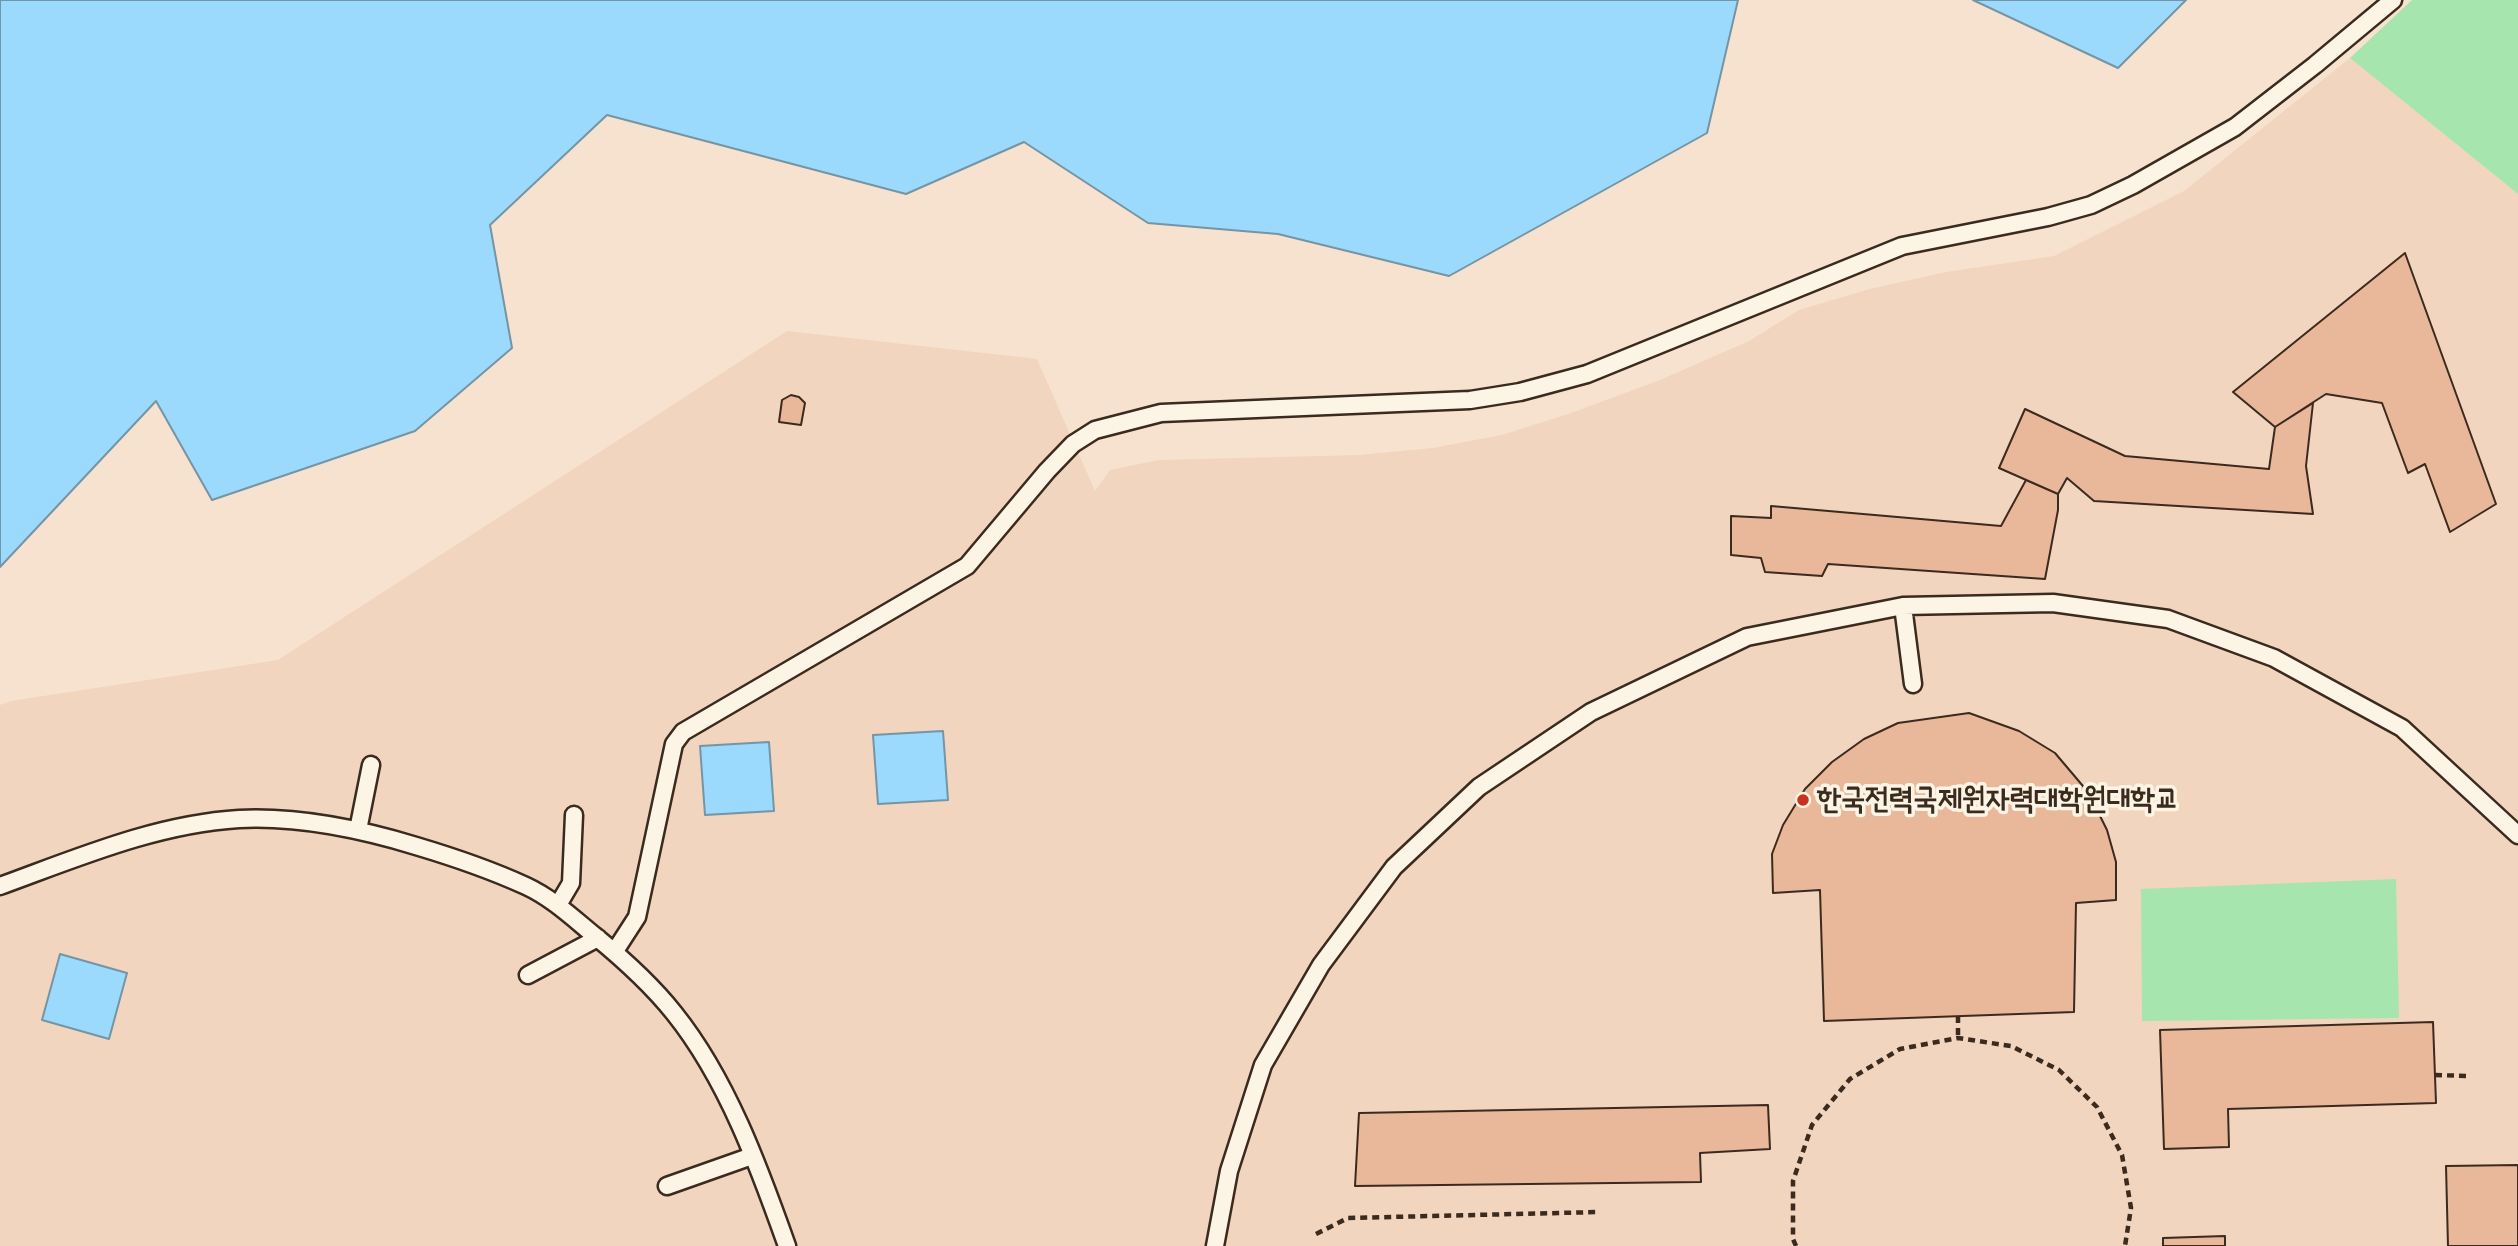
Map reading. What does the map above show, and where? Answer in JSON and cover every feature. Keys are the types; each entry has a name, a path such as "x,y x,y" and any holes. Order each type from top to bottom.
{"lane":[{"path":"615,951 637,918 674,744 683,732 967,566 1047,471 1073,444 1095,430 1161,413 1471,400 1520,392 1587,374 1902,246 2048,217 2091,205 2235,127 2393,0"},
{"path":"1215,1246 1229,1171 1264,1065 1321,965 1394,867 1479,787 1591,712 1748,637 1903,606 2053,603 2168,619 2262,653 2402,728 2518,835"},
{"path":"1903,606 1913,684"},
{"path":"358,830 371,765"},
{"path":"558,905 571,883 574,815"},
{"path":"0,886 106,848 178,827 240,819 294,821 358,830 445,855 527,887 558,905 615,951 674,1013 733,1108 786,1246"},
{"path":"528,975 598,939"},
{"path":"667,1186 752,1156"}],"path":[{"path":"1958,1016 1958,1038"},
{"path":"1796,1246 1793,1240 1793,1181 1812,1125 1850,1079 1900,1049 1958,1038 2011,1046 2059,1070 2097,1107 2122,1155 2131,1208 2125,1246"},
{"path":"2435,1075 2467,1076"},
{"path":"1316,1234 1348,1218 1600,1212"}],"shaded area":[{"name":"한국전력국제원자력대학원대학교","path":"2350,58 2518,194 2518,1246 0,1246 0,705 11,701 278,660 787,331 1037,359 1095,491 1110,470 1159,460 1359,455 1433,448 1502,435 1660,380 1749,341 1799,310 1870,289 1946,272 2054,256 2184,191"}],"green space":[{"path":"2412,0 2518,0 2518,194 2350,58"},
{"path":"2396,879 2399,1018 2142,1021 2141,889"}],"water":[{"path":"0,0 1738,0 1707,133 1449,276 1278,234 1148,223 1024,142 906,194 607,115 490,225 512,348 415,431 212,500 156,401 0,567"},
{"path":"1973,0 2186,0 2118,68"},
{"path":"943,731 948,800 878,804 873,735"},
{"path":"769,742 774,811 705,815 700,746"},
{"path":"60,954 127,973 109,1039 42,1020"}],"building":[{"path":"2405,253 2496,504 2450,532 2425,464 2408,473 2382,403 2326,394 2275,427 2233,392"},
{"path":"791,395 799,397 805,403 801,425 779,422 782,400"},
{"path":"2313,403 2306,466 2313,514 2094,501 2067,478 2058,494 1999,468 2025,409 2125,456 2269,469 2275,427"},
{"path":"2026,480 2058,494 2058,510 2045,579 1828,564 1822,576 1765,572 1761,558 1731,555 1731,516 1771,518 1771,506 2001,526"},
{"path":"1969,713 2019,731 2055,753 2088,792 2107,830 2116,862 2116,900 2076,903 2074,1012 1824,1021 1820,890 1773,893 1772,854 1783,825 1805,789 1832,762 1864,739 1898,723"},
{"path":"2433,1022 2436,1103 2228,1109 2229,1147 2164,1149 2160,1030"},
{"path":"1768,1105 1770,1149 1700,1153 1701,1182 1355,1186 1359,1113"},
{"path":"2518,1165 2518,1246 2448,1246 2446,1166"},
{"path":"2225,1236 2225,1246 2163,1246 2163,1238"}],"place":[{"name":"한국전력국제원자력대학원대학교","path":"1803,800"}]}
